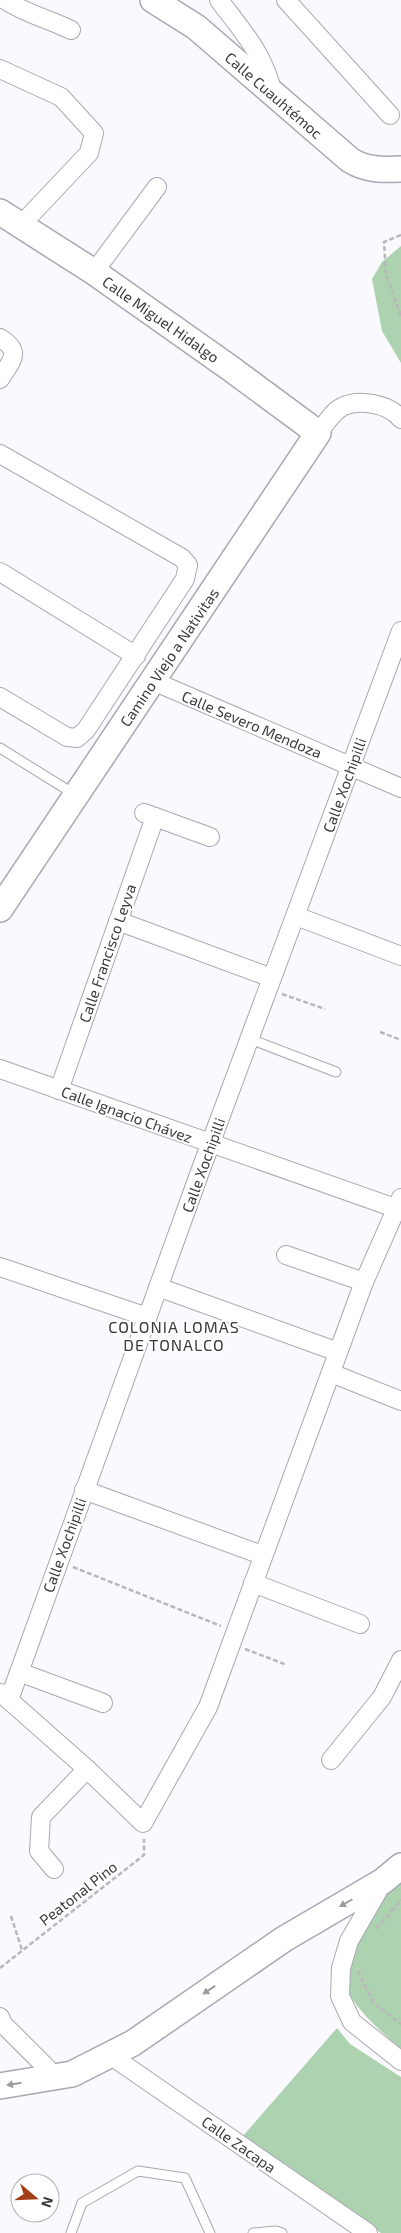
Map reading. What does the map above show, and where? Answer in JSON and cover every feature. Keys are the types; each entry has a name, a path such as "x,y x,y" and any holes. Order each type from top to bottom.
{"street":[{"path":"5,0 20,10 43,17 71,30"},
{"name":"Calle Cuauhtémoc","path":"153,0 196,27 350,160 360,166 385,170 401,168"},
{"path":"219,0 258,52 266,67 273,94"},
{"path":"286,0 390,115"},
{"path":"0,69 61,97 94,133 89,153 10,219"},
{"path":"94,272 157,188"},
{"name":"Calle Miguel Hidalgo","path":"10,219 94,272 230,368 318,434"},
{"path":"0,338 11,345 14,351 12,359 0,379"},
{"name":"Camino Viejo a Nativitas","path":"0,909 318,434 340,407 360,403 376,404 397,414 401,419"},
{"path":"0,454 182,558 188,565 185,580 86,730 77,738 67,737 0,697"},
{"path":"0,572 136,656"},
{"name":"Calle Xochipilli","path":"5,1696 19,1672 210,1144 350,766 394,677 401,631"},
{"name":"Calle Severo Mendoza","path":"153,681 401,788"},
{"name":"Calle Francisco Leyva","path":"59,1090 118,921 149,815 210,836"},
{"path":"296,916 401,956"},
{"path":"118,921 270,984"},
{"name":"Calle Ignacio Chávez","path":"0,1069 210,1144 399,1205"},
{"path":"5,1696 87,1769 143,1823 208,1707 262,1555 364,1282 399,1205"},
{"path":"286,1254 364,1282"},
{"path":"0,1267 147,1317"},
{"path":"158,1287 338,1352"},
{"path":"331,1373 401,1401"},
{"path":"84,1490 262,1555"},
{"path":"253,1583 360,1624"},
{"path":"330,1760 382,1697 401,1660"},
{"path":"19,1672 103,1703"},
{"path":"54,1869 39,1851 41,1817 87,1769"},
{"path":"0,2086 72,2074 110,2055 133,2042 284,1939 392,1874"},
{"path":"392,1874 349,1941 340,1968 340,1996 352,2022 401,2061"},
{"path":"0,2017 3,2024 56,2077"},
{"name":"Calle Zacapa","path":"110,2055 368,2233"}],"lane":[{"path":"0,748 77,795"},
{"path":"250,1039 336,1072"},
{"path":"71,2233 82,2203 138,2172 185,2178 210,2233"},
{"path":"253,2233 276,2231 282,2233"}],"path":[{"path":"401,235 384,242 386,274 401,316"},
{"path":"270,984 325,1009"},
{"path":"380,1032 401,1040"},
{"path":"58,1561 234,1638 287,1665"},
{"name":"Peatonal Pino","path":"0,1968 144,1856 143,1823"},
{"path":"374,1932 401,1900"},
{"path":"11,1916 22,1950"},
{"path":"355,1966 373,2002 401,2024"}],"green space":[{"path":"401,246 401,363 382,331 372,279 382,262"},
{"path":"401,1878 401,2049 359,2008 347,1990 345,1978 357,1941 369,1919"},
{"path":"337,2028 350,2044 401,2077 401,2233 381,2233 242,2137"}],"district":[{"name":"COLONIA LOMAS DE TONALCO","path":"174,1335"}]}
